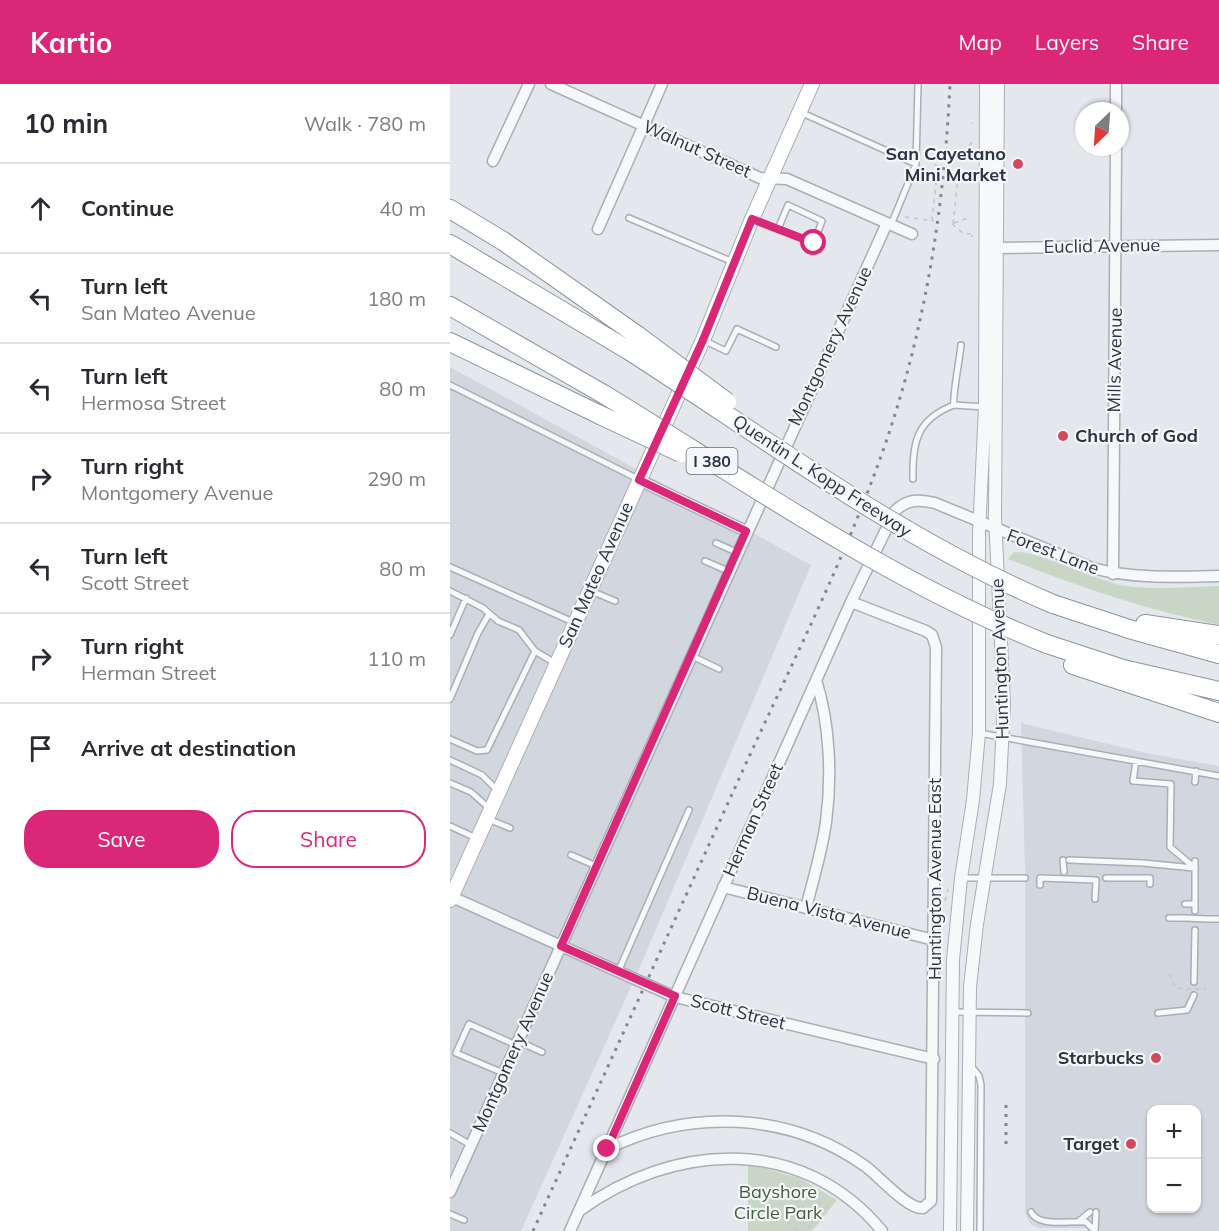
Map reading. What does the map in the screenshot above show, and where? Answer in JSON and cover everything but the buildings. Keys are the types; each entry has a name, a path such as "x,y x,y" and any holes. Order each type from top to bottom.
{"highway":[{"path":"450,209 503,241 632,343"},
{"path":"450,244 632,343"},
{"name":"I 380","path":"450,306 605,395 819,528 984,626 1049,650"},
{"path":"450,342 709,466 819,528"},
{"name":"Quentin L. Kopp Freeway","path":"632,343 884,519 982,573 1053,604 1139,632 1219,654"},
{"path":"1053,604 1116,619 1219,635"},
{"path":"1049,650 1219,691"},
{"path":"1049,650 1219,713"}],"main road":[{"name":"San Mateo Avenue","path":"451,898 703,340 752,219 812,84"}],"street":[{"path":"493,161 529,84"},
{"name":"Walnut Street","path":"551,84 760,178 787,179 912,234"},
{"path":"598,229 662,84"},
{"name":"Huntington Avenue","path":"967,1231 969,1012 974,949 995,822 1003,737 1004,660 996,530 986,84"},
{"name":"Huntington Avenue","path":"950,1231 953,960 961,878 974,800 979,733 979,522 998,84"},
{"path":"1116,84 1116,102"},
{"name":"Mills Avenue","path":"1113,573 1116,156"},
{"name":"Montgomery Avenue","path":"450,1192 736,552 887,223"},
{"name":"Euclid Avenue","path":"990,248 1219,245"},
{"path":"639,480 746,531"},
{"name":"Herman Street","path":"570,1231 889,519 903,503 923,500 996,530"},
{"name":"Forest Lane","path":"996,530 1092,568 1113,573 1139,577 1219,576"},
{"name":"Huntington Avenue East","path":"607,1149 640,1135 683,1124 725,1120 765,1125 797,1133 838,1150 874,1173 911,1206 923,1208 931,1201 936,647 932,635 850,602"},
{"path":"806,908 827,811 827,742 824,710 816,680"},
{"name":"Buena Vista Avenue","path":"723,887 934,940"},
{"name":"Scott Street","path":"451,898 675,996 934,1059"},
{"path":"579,1211 610,1191 668,1166 690,1160 734,1158 780,1165 822,1182 862,1210 882,1231"}],"lane":[{"path":"887,223 893,220 916,164 918,84"},
{"path":"800,111 916,164"},
{"path":"752,219 814,243 822,221 788,205 778,229"},
{"path":"629,218 734,262"},
{"path":"703,340 726,351 737,329 776,348"},
{"path":"954,405 952,398 958,380 961,345"},
{"path":"450,386 639,480"},
{"path":"913,478 912,451 922,428 935,412 954,405 985,407"},
{"path":"716,543 736,552"},
{"path":"705,561 728,571"},
{"path":"450,567 575,623"},
{"path":"590,590 615,600"},
{"path":"450,591 519,630 535,651 557,663"},
{"path":"450,635 466,598"},
{"path":"450,699 478,633 489,614"},
{"path":"450,739 477,751 487,750 535,651"},
{"path":"690,656 719,669"},
{"path":"979,733 1219,776"},
{"path":"450,760 482,775 498,791"},
{"path":"1136,761 1133,781 1172,784 1170,847 1195,865"},
{"path":"1194,782 1196,771"},
{"path":"450,783 471,792 488,814 510,828"},
{"path":"618,972 689,810"},
{"path":"450,826 477,839"},
{"path":"571,855 596,867"},
{"path":"1064,872 1066,860 1195,865"},
{"path":"1185,904 1195,908 1195,865"},
{"path":"961,878 1025,878"},
{"path":"1040,885 1040,878 1096,880 1095,899"},
{"path":"1106,878 1150,878 1150,884"},
{"path":"1113,878 1117,884"},
{"path":"1169,918 1219,919"},
{"path":"1194,982 1195,930"},
{"path":"1158,1013 1187,1010 1194,995"},
{"path":"951,1012 1028,1013"},
{"path":"503,1073 456,1053 469,1024 542,1052"},
{"path":"968,1063 979,1076 981,1085 980,1231"},
{"path":"450,1133 471,1145"},
{"path":"1031,1212 1035,1218 1042,1221 1086,1222 1095,1231"},
{"path":"1079,1221 1093,1212 1095,1231"},
{"path":"450,1214 464,1220"}],"path":[{"path":"953,224 960,160 972,142"},
{"path":"905,218 933,221 938,167 933,164"},
{"path":"953,224 971,217"},
{"path":"953,224 963,232 972,235"},
{"path":"1169,974 1176,988 1206,989"},
{"path":"805,1231 812,1227 821,1199 798,1186 793,1197 800,1206 816,1213"},
{"path":"800,1206 789,1222 791,1227 800,1231"}],"shaded area":[{"path":"450,367 811,565 639,969 521,1231 450,1231"},
{"path":"1021,723 1146,753 1219,766 1219,1231 1087,1231 1087,1228 1039,1228 1031,1225 1025,1213 1025,868"}],"green space":[{"path":"1014,552 1038,556 1126,586 1161,588 1219,586 1219,625 1138,605 1060,579 1008,559"},
{"name":"Bayshore Circle Park","path":"748,1164 799,1178 837,1200 812,1231 748,1231"}],"railway":[{"path":"533,1231 832,577 880,459 909,367 929,274 943,179 950,84"},
{"path":"1006,1105 1006,1145"}],"place":[{"name":"San Cayetano Mini Market","path":"1018,164"},
{"name":"Church of God","path":"1063,436"},
{"name":"Starbucks","path":"1156,1058"},
{"name":"Target","path":"1131,1144"}],"route":[{"path":"607,1149 675,996 561,946 746,531 639,480 703,340 752,219 814,243"}]}
